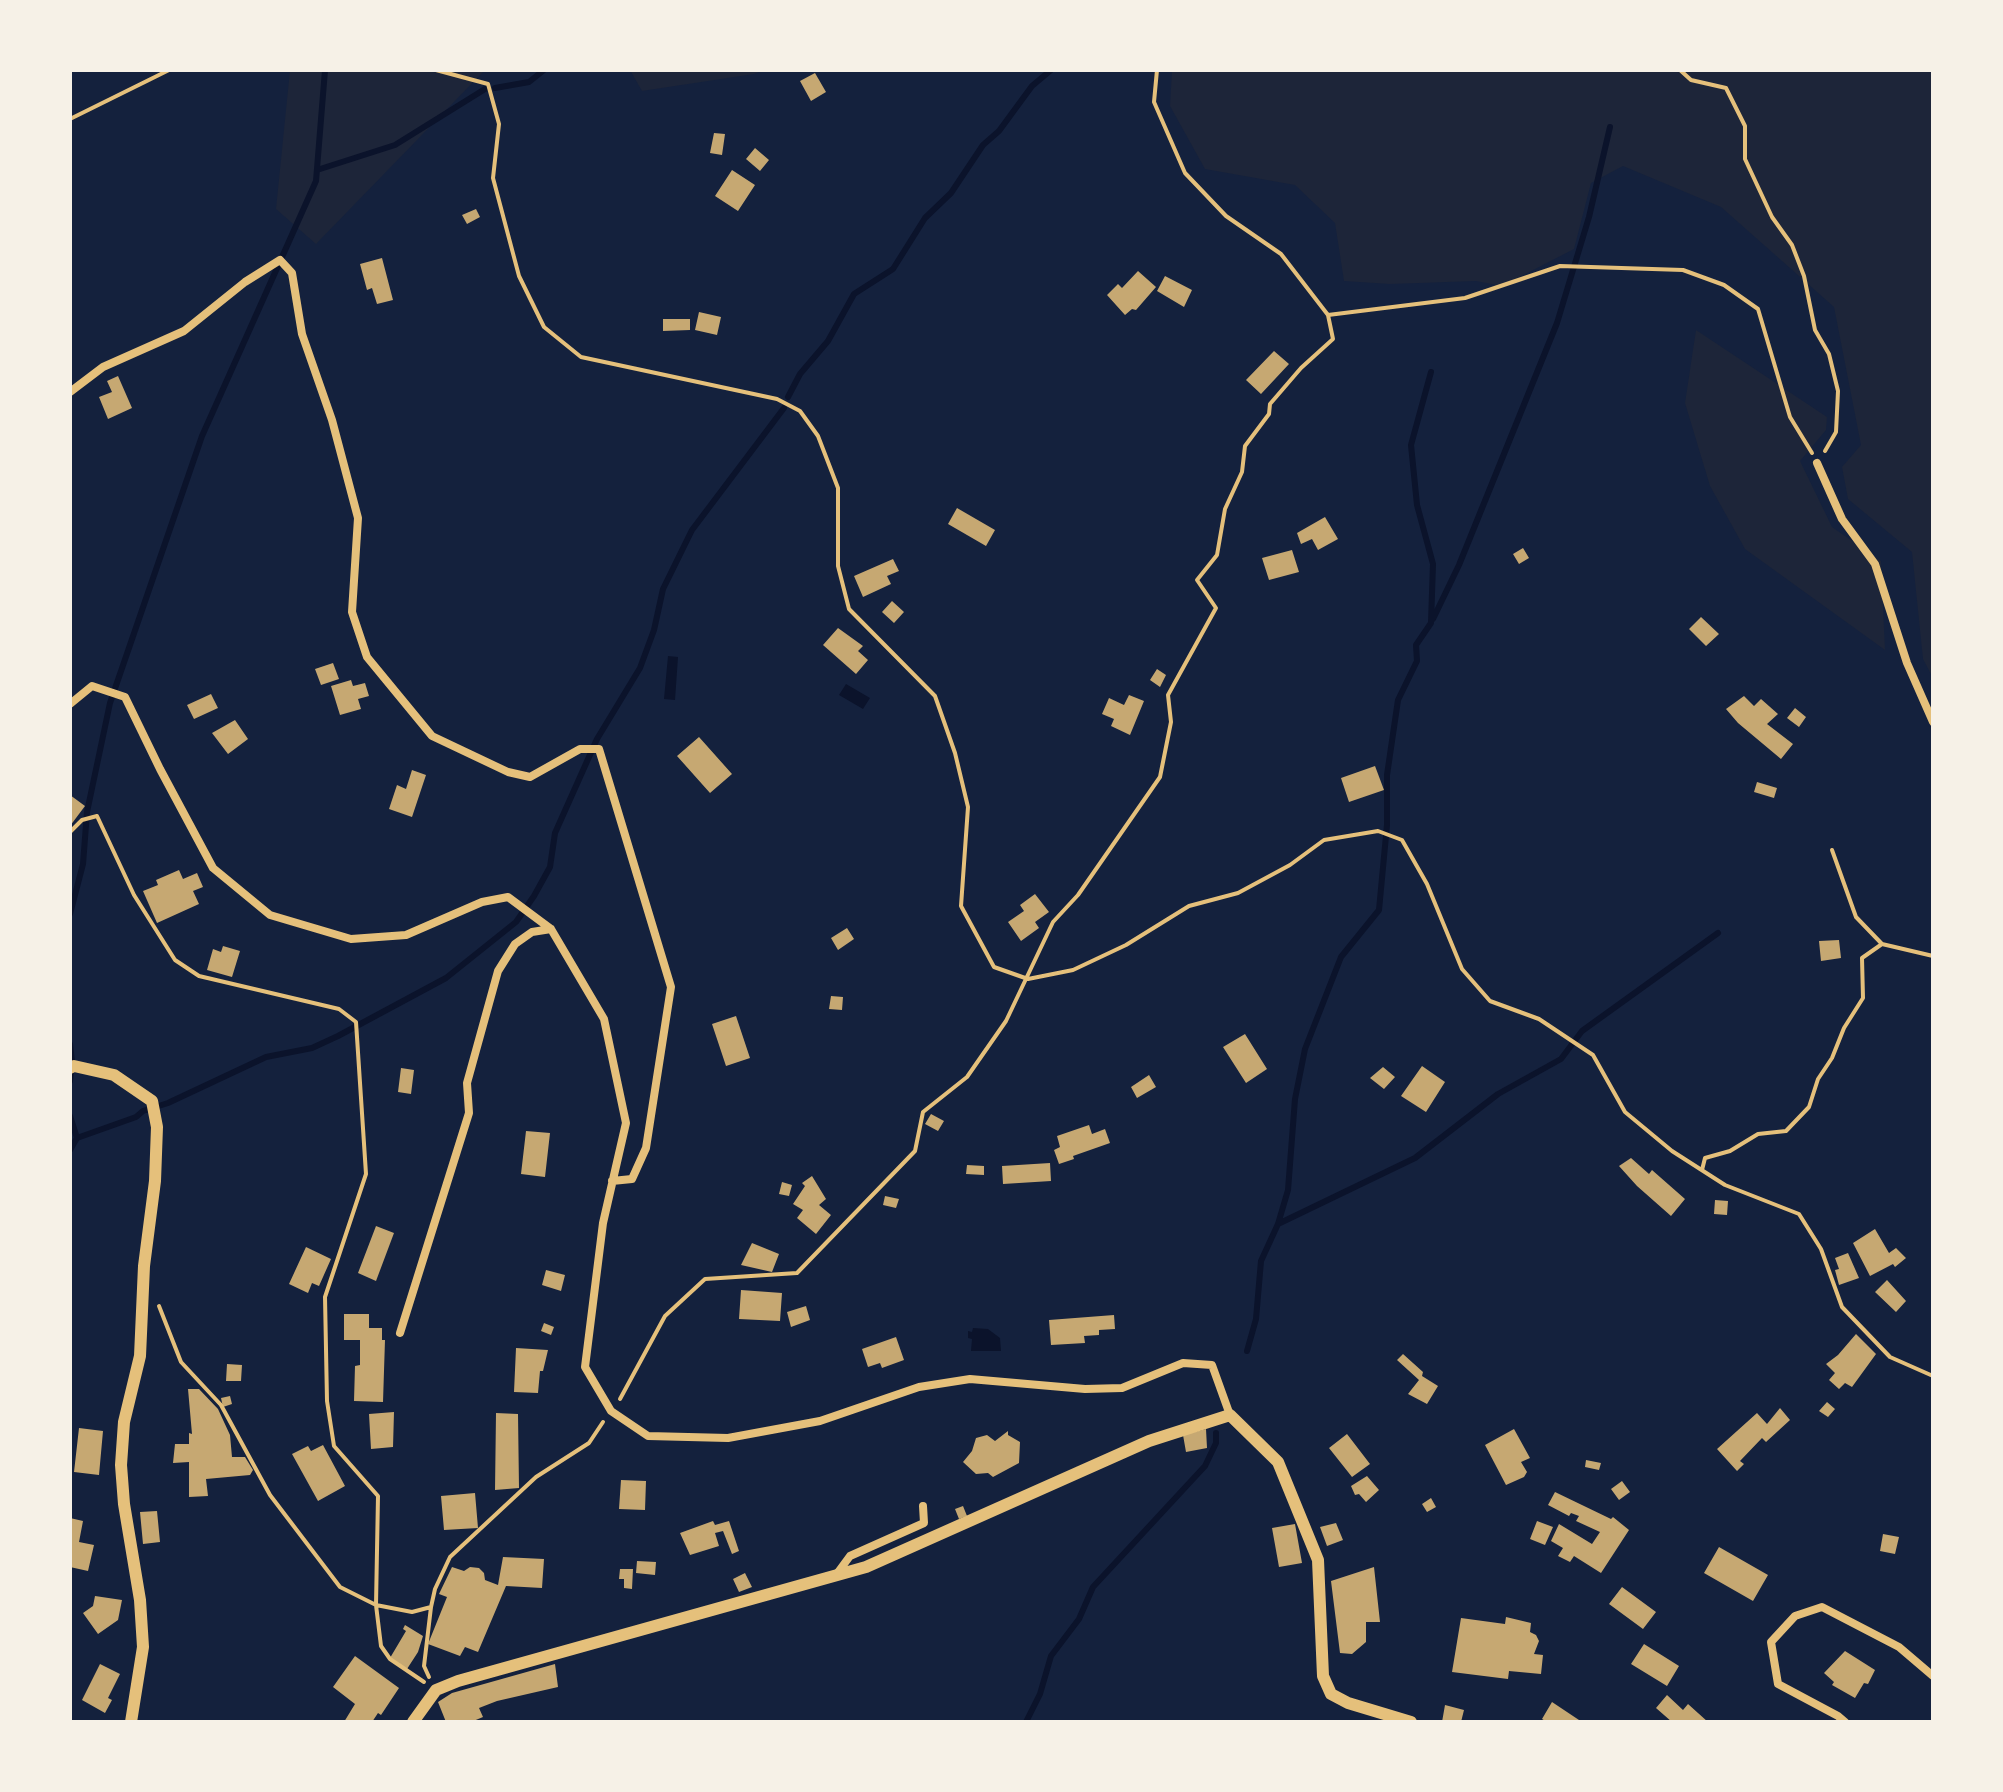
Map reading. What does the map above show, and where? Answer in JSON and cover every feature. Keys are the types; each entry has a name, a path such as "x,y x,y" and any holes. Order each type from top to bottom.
{"street":[{"path":"70,392 103,367 184,331 245,282 280,260 292,273 302,334 332,420 358,518 352,612 367,657 432,736 508,772 530,777 580,749 599,749 671,987 646,1148 632,1179 612,1181"},
{"path":"1817,463 1842,519 1875,564 1907,663 1933,722"},
{"path":"70,704 92,686 125,697 213,868 270,915 351,939 406,935 482,902 508,897 551,929 604,1019 626,1123 603,1223 585,1367 611,1411 648,1436 728,1438 820,1421 919,1387 970,1379 1085,1389 1122,1388 1183,1363 1212,1365 1230,1415 1278,1462 1318,1560 1323,1676 1331,1694 1348,1703 1411,1722"},
{"path":"400,1333 469,1113 467,1083 498,971 515,944 532,932 551,929"},
{"path":"70,1068 74,1066 114,1075 152,1101 157,1127 155,1181 144,1266 140,1356 124,1422 121,1465 124,1504 140,1600 143,1647 131,1722"},
{"path":"413,1722 436,1690 458,1681 866,1567 1149,1441 1230,1415"},
{"path":"836,1576 850,1556 924,1523 923,1506"},
{"path":"1845,1722 1778,1684 1771,1642 1795,1616 1822,1607 1899,1647 1933,1676"}],"path":[{"path":"70,119 169,70"},
{"path":"436,70 488,84 499,124 493,178 519,276 544,327 581,357 777,399 800,411 818,436 838,488 838,566 849,609 935,696 955,753 968,807 961,906 994,967 1028,979 1073,970 1126,945 1189,906 1238,893 1290,865 1324,840 1378,831 1402,840 1427,884 1462,969 1490,1001 1539,1019 1593,1055 1625,1112 1672,1151 1725,1185 1799,1214 1821,1249 1842,1307 1890,1357 1933,1376"},
{"path":"436,1690 424,1666 435,1589 450,1557 536,1477 589,1443 611,1411 665,1316 705,1279 797,1273 915,1151 923,1112 967,1077 1006,1021 1053,922 1078,895 1160,777 1171,722 1168,695 1216,608 1197,580 1217,555 1225,509 1242,472 1245,446 1269,414 1270,404 1301,368 1333,339 1328,315 1281,254 1226,216 1185,173 1154,102 1157,70"},
{"path":"1328,315 1465,298 1560,266 1683,270 1724,285 1758,309 1790,417 1817,463 1836,432 1838,391 1829,354 1815,330 1804,276 1792,245 1772,217 1745,159 1745,126 1726,88 1691,80 1680,70"},
{"path":"70,832 82,820 97,816 134,895 175,960 199,976 339,1009 356,1022 366,1174 325,1297 327,1401 334,1446 378,1496 376,1605 381,1646 390,1659 436,1690"},
{"path":"1832,850 1856,917 1882,944 1933,956"},
{"path":"1702,1170 1705,1158 1730,1151 1758,1134 1786,1131 1809,1107 1818,1079 1863,998 1862,958 1882,944"},
{"path":"158,1306 181,1362 221,1405 270,1495 340,1587 376,1605 412,1612 431,1607"}],"shaded area":[{"path":"290,70 485,70 316,244 276,209"},
{"path":"630,70 764,70 642,91"},
{"path":"1172,70 1933,70 1933,678 1923,659 1912,552 1848,499 1842,467 1861,445 1834,307 1721,207 1623,166 1591,183 1574,249 1502,286 1476,281 1390,284 1344,281 1335,223 1295,185 1205,169 1170,106"},
{"path":"1696,330 1827,417 1826,430 1800,461 1832,527 1881,561 1885,650 1745,549 1710,486 1685,403"},
{"path":"668,656 678,657 675,700 664,699"},
{"path":"846,684 870,698 863,709 839,695"},
{"path":"973,1328 988,1329 1000,1338 1001,1351 971,1351 972,1339 968,1338 968,1331 972,1332"}],"building":[{"path":"815,73 826,92 811,101 800,81"},
{"path":"714,133 725,134 722,155 710,153"},
{"path":"755,148 769,160 760,171 746,159"},
{"path":"732,170 755,185 738,211 715,196"},
{"path":"476,209 480,217 467,224 462,215"},
{"path":"382,258 393,300 377,304 372,288 367,290 360,264"},
{"path":"1138,271 1156,287 1136,310 1132,309 1125,315 1107,295 1118,284 1122,288"},
{"path":"1165,276 1192,290 1184,307 1157,291"},
{"path":"699,312 721,317 717,335 695,330"},
{"path":"663,319 690,319 690,330 663,331"},
{"path":"1274,351 1289,364 1261,394 1246,380"},
{"path":"118,376 132,408 108,419 99,397 112,392 107,381"},
{"path":"957,508 995,530 986,546 948,524"},
{"path":"1325,517 1338,539 1318,550 1312,539 1301,544 1297,533"},
{"path":"1523,548 1529,558 1519,564 1513,554"},
{"path":"1292,550 1299,572 1269,580 1262,558"},
{"path":"893,559 899,571 887,576 891,584 863,597 854,576"},
{"path":"892,601 904,612 894,623 882,612"},
{"path":"1701,617 1719,634 1706,646 1689,629"},
{"path":"838,628 863,646 858,651 868,660 856,674 823,645"},
{"path":"333,663 339,679 321,685 315,669"},
{"path":"1157,669 1166,675 1160,687 1150,680"},
{"path":"351,680 353,686 365,683 369,696 358,699 361,709 340,715 331,686"},
{"path":"211,694 218,708 194,719 187,705"},
{"path":"1129,695 1144,701 1130,735 1111,726 1114,719 1102,714 1109,698 1124,705"},
{"path":"1744,696 1754,706 1761,699 1778,714 1767,724 1793,744 1781,759 1726,709"},
{"path":"1795,708 1806,717 1799,727 1787,718"},
{"path":"235,720 248,739 228,754 212,733"},
{"path":"699,737 732,774 710,793 677,756"},
{"path":"1375,766 1384,790 1349,802 1341,778"},
{"path":"412,770 426,775 412,817 389,809 397,785 406,789"},
{"path":"1757,782 1777,788 1774,798 1754,792"},
{"path":"70,795 85,806 70,826"},
{"path":"179,870 183,879 197,873 203,887 193,891 199,904 157,923 143,891 158,885 156,880"},
{"path":"1035,894 1049,912 1035,922 1039,928 1021,941 1008,922 1024,911 1020,905"},
{"path":"847,928 854,939 838,950 831,938"},
{"path":"1839,940 1841,958 1821,961 1819,941"},
{"path":"223,946 240,951 232,977 207,970 213,949 221,952"},
{"path":"831,996 843,997 842,1010 829,1009"},
{"path":"736,1016 750,1058 726,1066 712,1024"},
{"path":"1245,1034 1267,1069 1246,1083 1223,1047"},
{"path":"1422,1066 1445,1082 1426,1112 1401,1096"},
{"path":"1383,1067 1395,1077 1384,1089 1370,1078"},
{"path":"401,1068 414,1070 411,1094 398,1092"},
{"path":"1149,1075 1156,1087 1137,1098 1131,1087"},
{"path":"931,1114 944,1121 938,1131 925,1124"},
{"path":"1089,1125 1092,1134 1105,1129 1110,1143 1059,1164 1054,1150 1060,1147 1057,1136"},
{"path":"526,1131 550,1133 545,1177 521,1174"},
{"path":"1631,1158 1649,1174 1652,1170 1685,1199 1671,1216 1619,1166"},
{"path":"1050,1163 1051,1181 1003,1184 1002,1166"},
{"path":"967,1165 984,1166 984,1175 966,1174"},
{"path":"812,1176 826,1199 819,1205 831,1215 816,1234 797,1218 803,1210 793,1204 805,1186 802,1183"},
{"path":"782,1182 792,1185 789,1196 779,1194"},
{"path":"885,1196 899,1199 896,1208 883,1205"},
{"path":"1715,1200 1728,1201 1727,1215 1714,1214"},
{"path":"376,1226 394,1233 376,1281 358,1273"},
{"path":"1875,1229 1889,1253 1896,1248 1906,1258 1895,1267 1893,1264 1870,1276 1853,1243"},
{"path":"752,1243 779,1254 772,1272 741,1265"},
{"path":"306,1247 331,1259 319,1286 312,1283 308,1293 289,1284"},
{"path":"1848,1253 1859,1278 1839,1285 1835,1258"},
{"path":"546,1270 565,1275 561,1291 542,1285"},
{"path":"1887,1280 1906,1301 1896,1312 1875,1292"},
{"path":"741,1290 782,1293 780,1321 739,1319"},
{"path":"806,1306 810,1320 791,1327 787,1312"},
{"path":"344,1314 369,1314 369,1328 382,1328 382,1340 385,1340 383,1402 354,1401 355,1366 360,1365 360,1340 344,1340"},
{"path":"1114,1315 1115,1329 1099,1330 1099,1335 1084,1336 1085,1343 1051,1345 1049,1320"},
{"path":"544,1323 554,1327 551,1335 541,1331"},
{"path":"1856,1334 1876,1354 1852,1387 1845,1383 1839,1389 1829,1380 1835,1373 1826,1364"},
{"path":"896,1337 904,1360 882,1368 880,1363 868,1367 862,1349"},
{"path":"516,1348 548,1350 543,1371 540,1371 538,1393 514,1392"},
{"path":"1403,1354 1423,1372 1422,1376 1438,1386 1427,1404 1408,1394 1419,1380 1397,1360"},
{"path":"227,1364 242,1365 241,1381 226,1381"},
{"path":"188,1389 199,1389 218,1409 230,1435 232,1457 245,1457 253,1470 250,1475 206,1479 208,1496 189,1497 189,1462 173,1463 175,1444 189,1444 189,1433 192,1434"},
{"path":"230,1396 232,1404 223,1407 221,1398"},
{"path":"1827,1402 1835,1409 1828,1417 1819,1411"},
{"path":"1780,1408 1790,1420 1766,1442 1762,1438 1740,1461 1744,1464 1737,1471 1717,1449 1757,1413 1767,1424"},
{"path":"394,1412 393,1447 371,1449 369,1414"},
{"path":"496,1413 518,1414 519,1488 495,1490"},
{"path":"79,1428 103,1431 99,1475 74,1472"},
{"path":"1206,1429 1207,1448 1186,1452 1183,1435"},
{"path":"1514,1429 1530,1458 1521,1462 1527,1472 1524,1477 1506,1485 1485,1445"},
{"path":"1008,1431 1008,1435 1020,1442 1019,1463 993,1477 988,1473 976,1474 963,1462 972,1451 976,1438 987,1435 995,1441"},
{"path":"1347,1434 1370,1464 1352,1477 1329,1448"},
{"path":"323,1445 345,1486 318,1501 292,1454 308,1446 311,1451"},
{"path":"1586,1460 1601,1463 1599,1470 1585,1467"},
{"path":"1367,1476 1379,1490 1366,1502 1359,1494 1355,1495 1351,1486"},
{"path":"621,1480 646,1481 645,1510 619,1509"},
{"path":"1622,1481 1630,1492 1619,1500 1611,1489"},
{"path":"1555,1492 1611,1519 1613,1517 1629,1530 1601,1573 1574,1556 1570,1562 1558,1556 1563,1548 1551,1541 1559,1524 1592,1544 1600,1532 1576,1521 1579,1516 1571,1513 1569,1516 1548,1505"},
{"path":"475,1493 478,1528 444,1530 441,1496"},
{"path":"1431,1498 1436,1507 1427,1512 1422,1504"},
{"path":"963,1506 967,1516 959,1519 955,1509"},
{"path":"157,1511 160,1542 143,1544 140,1512"},
{"path":"70,1518 83,1521 79,1542 94,1545 88,1571 70,1567"},
{"path":"713,1521 715,1525 729,1521 739,1551 732,1554 723,1531 715,1533 719,1546 690,1555 680,1533"},
{"path":"1537,1521 1553,1527 1545,1545 1530,1539"},
{"path":"1336,1523 1343,1540 1327,1546 1320,1527"},
{"path":"1295,1524 1302,1563 1279,1567 1272,1528"},
{"path":"1883,1534 1899,1537 1895,1554 1880,1551"},
{"path":"1719,1547 1768,1575 1753,1601 1704,1573"},
{"path":"503,1557 544,1559 542,1588 506,1586 478,1652 465,1647 460,1656 428,1644 447,1597 439,1594 452,1567 464,1571 470,1567 479,1568 485,1580 498,1585"},
{"path":"637,1561 656,1562 655,1575 636,1573"},
{"path":"1374,1567 1380,1622 1366,1622 1366,1642 1352,1654 1340,1653 1331,1581"},
{"path":"620,1569 633,1569 632,1589 624,1588 624,1579 619,1579"},
{"path":"745,1573 752,1587 739,1592 733,1579"},
{"path":"1622,1587 1656,1612 1643,1629 1609,1604"},
{"path":"95,1596 122,1600 118,1620 98,1634 83,1613 93,1606"},
{"path":"1506,1617 1531,1623 1530,1632 1539,1641 1534,1654 1543,1655 1541,1674 1509,1671 1508,1679 1452,1672 1461,1618 1505,1624"},
{"path":"405,1625 423,1636 418,1652 407,1669 390,1658 406,1631 403,1629"},
{"path":"1644,1644 1679,1666 1667,1686 1631,1664"},
{"path":"1845,1651 1875,1670 1868,1684 1864,1683 1855,1698 1832,1685 1834,1682 1824,1673"},
{"path":"355,1656 399,1688 381,1715 378,1713 372,1722 344,1722 355,1704 333,1687"},
{"path":"100,1664 120,1674 108,1698 112,1700 105,1713 82,1700"},
{"path":"555,1664 558,1687 479,1708 483,1717 471,1722 446,1722 438,1702 452,1693"},
{"path":"1667,1695 1683,1710 1688,1704 1708,1722 1672,1722 1656,1708"},
{"path":"1552,1702 1582,1722 1547,1722 1542,1719"},
{"path":"1445,1705 1464,1710 1461,1722 1442,1722"}],"waterway":[{"path":"70,914 83,864 87,812 110,703 202,436 316,181 325,70"},
{"path":"495,88 529,82 544,70"},
{"path":"788,397 800,374 828,341 854,294 893,269 925,218 951,193 983,145 999,131 1032,86 1051,70"},
{"path":"317,170 395,145 485,89"},
{"path":"1433,619 1459,565 1557,323 1589,217 1610,127"},
{"path":"1247,1351 1256,1319 1261,1261 1278,1224 1288,1190 1295,1099 1305,1049 1341,957 1379,910 1387,825 1387,775 1398,700 1417,661 1416,645 1431,623 1433,564 1417,505 1411,445 1431,372"},
{"path":"70,1150 77,1138 136,1117 143,1111 168,1103 266,1057 312,1048 338,1036 446,978 516,922 550,867 555,833 597,739 640,668 654,630 663,589 692,530 784,408"},
{"path":"1278,1224 1415,1158 1498,1094 1561,1059 1582,1031 1718,933"},
{"path":"70,1044 70,1081"},
{"path":"70,1116 77,1138"},
{"path":"1026,1722 1040,1694 1051,1656 1079,1619 1093,1587 1205,1466 1216,1443 1216,1433"}]}
